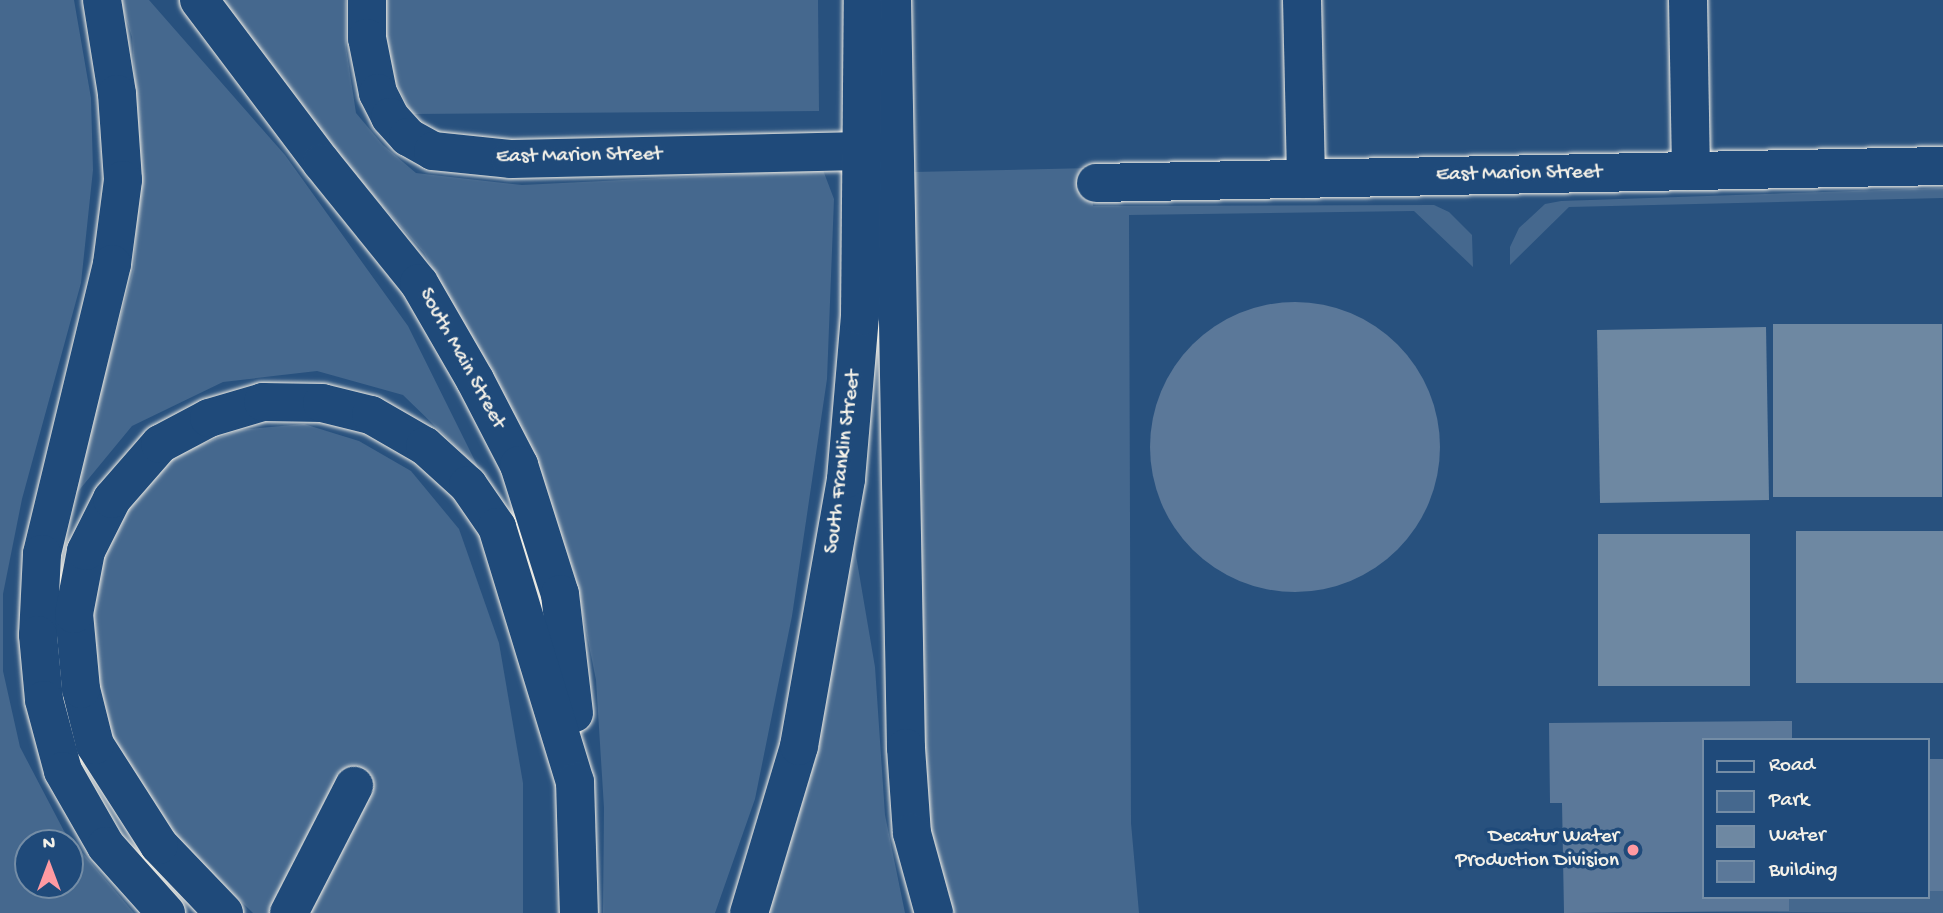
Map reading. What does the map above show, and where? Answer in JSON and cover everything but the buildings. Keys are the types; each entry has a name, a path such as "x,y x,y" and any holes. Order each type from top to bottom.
{"main road":[{"path":"102,0 117,94 123,180 112,264 42,554 38,635 44,700 63,771 106,846 166,913"},
{"name":"South Main Street","path":"199,0 322,163 419,283 519,465 561,594 575,716 575,782"},
{"name":"East Marion Street","path":"367,0 367,38 378,93 390,117 408,137 433,151 510,159 864,151"},
{"name":"South Franklin Street","path":"749,913 799,747 846,479 860,316 864,151 863,0"},
{"path":"892,0 904,706 912,833 934,913"},
{"path":"1302,0 1306,179"},
{"path":"1688,0 1691,171"},
{"name":"East Marion Street","path":"1096,183 1943,166"},
{"path":"224,913 159,845 95,745 81,689 74,614 86,551 112,499 160,444 209,418 263,402 322,404 371,415 425,446 468,485 497,527 575,782 579,913"},
{"path":"289,913 355,786"}],"green space":[{"path":"0,0 74,0 91,98 93,170 81,283 22,499 3,594 3,671 20,747 63,829 14,829 14,899 84,899 84,854 134,913 0,913"},
{"path":"120,0 149,0 285,155 408,326 479,469 403,395 317,371 223,382 132,426 71,500 134,267 140,161 132,37"},
{"path":"215,0 346,0 346,47 356,113 383,145 416,173 522,185 823,170 834,199 827,379 792,616 755,799 715,913 603,913 604,808 596,680 575,576 519,425 424,253 318,133"},
{"path":"382,0 818,0 819,111 412,114 384,59"},
{"path":"1091,168 1093,206 1434,205 1449,212 1472,235 1473,267 1414,211 1129,215 1131,823 1139,913 948,913 922,798 913,172"},
{"path":"1943,188 1943,198 1569,207 1510,265 1510,247 1519,228 1545,204 1561,201"},
{"path":"304,424 359,441 411,471 459,529 499,643 523,783 523,913 253,913 152,814 96,714 86,609 113,524 173,455 239,430"},
{"path":"852,532 875,667 885,815 905,913 763,913"},
{"path":"1929,891 1943,891 1943,913 1706,912 1788,911 1789,899 1929,899"}],"water":[{"path":"1773,324 1942,324 1942,497 1773,497"},
{"path":"1766,327 1769,500 1600,503 1597,330"},
{"path":"1796,531 1943,531 1943,683 1796,683"},
{"path":"1598,534 1750,534 1750,686 1598,686"}],"place":[{"name":"Decatur Water Production Division","path":"1633,850"}]}
